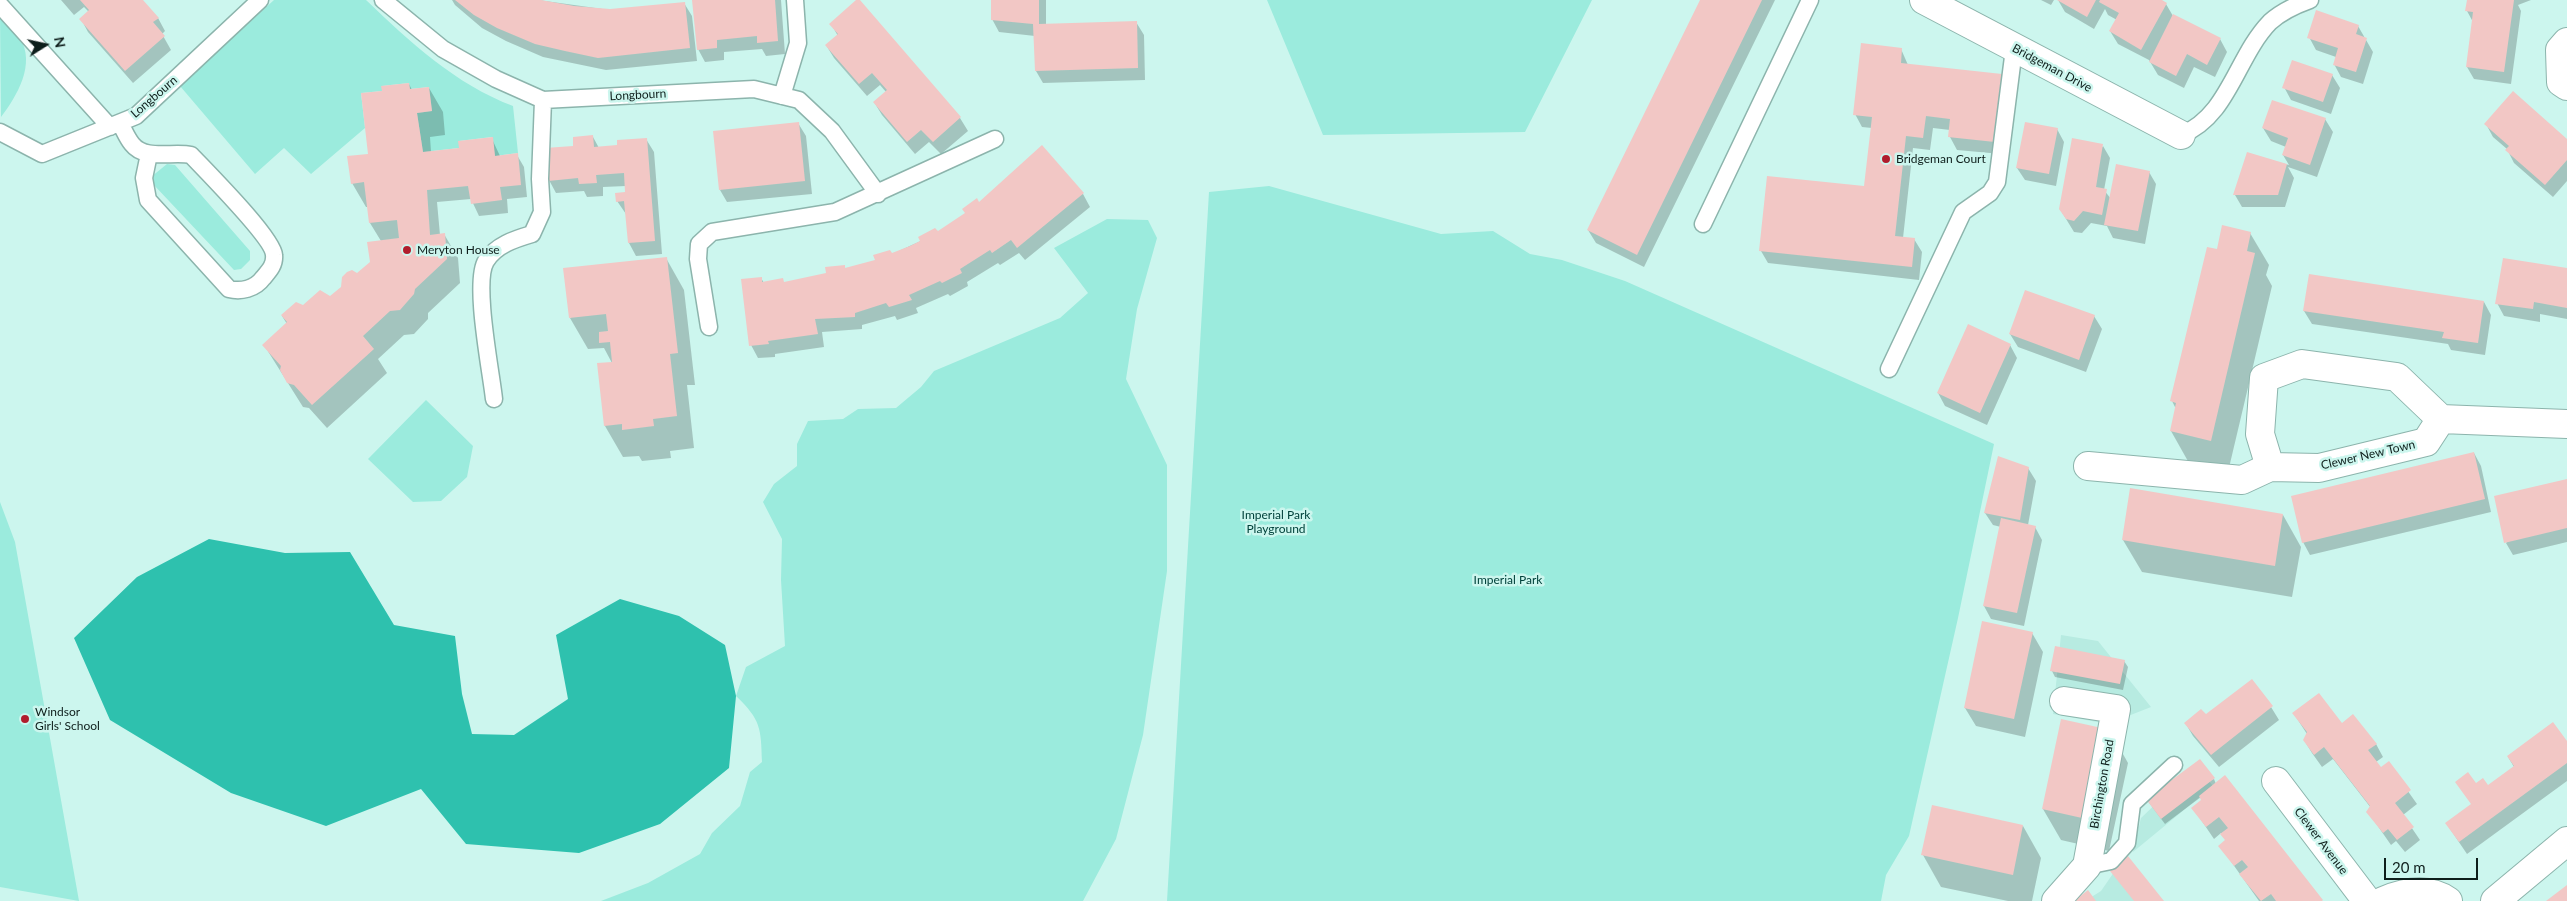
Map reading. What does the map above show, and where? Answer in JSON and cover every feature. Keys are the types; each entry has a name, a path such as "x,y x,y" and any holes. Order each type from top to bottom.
{"street":[{"name":"Bridgeman Drive","path":"1924,0 2181,136"},
{"path":"2567,42 2560,50 2561,82 2567,86"},
{"path":"2088,466 2242,480 2270,467 2260,434 2264,378 2302,364 2397,377 2442,419 2567,424"},
{"name":"Clewer New Town","path":"2270,467 2320,468 2426,442 2442,419"},
{"name":"Birchington Road","path":"2064,701 2116,709 2087,866"},
{"name":"Clewer Avenue","path":"2276,782 2367,901"},
{"path":"2495,901 2567,841"},
{"path":"2056,901 2087,866"},
{"path":"2383,901 2402,893 2423,892 2448,901"}],"lane":[{"name":"Longbourn","path":"0,132 42,154 136,116 260,0"},
{"name":"Longbourn","path":"383,0 443,49 496,79 543,100 754,89 799,100 832,131 878,194"},
{"path":"782,96 798,43 795,0"},
{"path":"1703,224 1810,0"},
{"path":"2181,136 2191,131 2213,113 2270,22 2293,6 2310,0"},
{"path":"0,5 132,145 149,154 178,152 191,155 264,237 274,253 273,266 260,282 241,292 229,288 148,200 144,178 149,154"},
{"path":"1889,369 1963,212 1990,193 1998,182 2014,49"},
{"path":"494,399 480,282 486,261 506,242 532,234 542,212 540,178 543,100"},
{"path":"709,327 698,251 699,244 712,232 835,212 995,139"},
{"path":"2087,866 2111,861 2127,843 2132,804 2174,765"}],"shaded area":[{"path":"2061,635 2098,641 2151,707 2108,724 2053,714"},
{"path":"2196,765 2213,786 2133,852 2141,818"},
{"path":"2121,862 2154,901 2085,901 2101,891"}],"green space":[{"path":"274,0 366,0 434,61 472,86 513,106 518,153 495,156 492,137 459,141 459,148 423,152 417,113 432,111 429,87 410,89 409,83 382,86 382,91 361,93 365,128 311,174 284,148 255,174 180,86"},
{"path":"1267,0 1592,0 1525,132 1323,135"},
{"path":"0,13 16,31 24,48 26,58 25,69 18,90 1,117"},
{"path":"167,164 175,165 250,251 250,260 241,269 234,270 153,184 151,177"},
{"name":"Imperial Park","path":"1269,186 1441,234 1493,231 1530,254 1562,260 1625,281 1994,444 1958,618 1909,836 1886,875 1881,901 1167,901 1209,192"},
{"path":"1107,219 1148,220 1157,238 1137,309 1126,379 1167,465 1167,571 1143,735 1116,839 1083,901 601,901 648,883 700,854 712,833 740,806 750,772 762,762 758,725 755,718 736,696 746,667 785,646 781,580 782,539 763,502 774,484 797,466 797,444 808,421 843,419 858,409 896,408 921,387 934,371 1060,318 1088,293 1054,248"},
{"path":"426,400 473,446 467,477 441,501 413,502 368,459"},
{"name":"Windsor Girls' School","path":"0,502 15,542 79,901 0,887"},
{"path":"209,539 285,553 350,552 394,625 455,636 462,694 472,734 514,735 568,699 556,635 620,599 679,616 725,645 736,696 729,768 660,824 579,853 466,844 421,789 326,826 231,793 110,720 74,638 137,577"}],"building":[{"path":"80,0 143,0 159,18 153,22 165,36 125,71 79,19 89,10"},
{"path":"455,0 541,0 574,6 610,9 685,2 690,48 598,58 535,44 497,28 474,15"},
{"path":"692,0 775,0 778,41 757,43 757,36 717,40 717,48 697,50"},
{"path":"856,0 860,0 961,117 933,142 921,130 907,142 873,102 887,90 872,73 859,84 825,45 838,34 829,24"},
{"path":"991,0 1039,0 1039,24 1137,21 1138,68 1035,71 1033,24 991,20"},
{"path":"1700,0 1762,0 1637,255 1587,230"},
{"path":"2057,0 2096,0 2087,17"},
{"path":"2100,0 2162,0 2167,3 2141,50 2109,31 2119,13 2099,2"},
{"path":"2467,0 2514,0 2504,72 2466,67 2473,12 2465,11"},
{"path":"2316,10 2359,25 2356,34 2367,38 2356,72 2333,65 2338,48 2307,38"},
{"path":"2173,14 2221,38 2207,65 2187,54 2176,76 2149,62"},
{"name":"Bridgeman Court","path":"1861,43 1902,48 1901,63 2002,74 1995,142 1948,137 1950,119 1926,116 1923,138 1906,136 1895,236 1915,238 1912,267 1759,251 1767,176 1864,186 1872,117 1853,115"},
{"path":"2292,60 2333,74 2323,102 2282,88"},
{"name":"Meryton House","path":"409,83 410,89 429,87 432,111 417,113 423,152 459,148 458,141 493,137 495,156 518,153 521,185 500,187 502,200 471,204 468,186 427,190 430,235 445,233 447,259 415,289 414,294 400,310 390,311 363,336 374,349 312,405 294,385 287,383 280,370 281,366 262,345 287,322 281,315 296,302 303,305 320,290 330,296 341,287 342,277 347,272 352,270 357,273 370,262 367,242 399,238 397,220 369,223 364,182 351,184 347,156 368,154 361,93 382,91 381,86"},
{"path":"2513,91 2567,139 2567,160 2545,185 2505,150 2509,146 2484,124"},
{"path":"2272,100 2326,118 2310,165 2282,155 2288,138 2262,128"},
{"path":"799,122 805,181 719,190 713,131"},
{"path":"2025,122 2058,128 2049,174 2016,168"},
{"path":"593,135 594,147 617,145 617,140 647,138 655,241 628,243 624,201 616,202 615,193 625,192 624,173 596,175 597,183 579,184 578,178 548,181 545,148 573,146 573,137"},
{"path":"2072,138 2103,144 2096,187 2107,189 2102,215 2083,211 2074,221 2066,219 2059,209"},
{"path":"1042,145 1084,193 1017,248 1011,240 992,253 990,250 960,269 962,273 942,283 940,281 909,295 912,300 889,307 886,303 855,313 855,317 815,319 818,334 768,341 769,344 749,346 741,279 762,277 762,282 783,278 784,282 826,273 825,267 845,265 845,268 875,260 873,255 890,250 892,253 910,246 920,241 918,237 935,228 938,231 965,213 962,209 977,198 979,202"},
{"path":"2247,152 2287,164 2278,195 2233,195"},
{"path":"2116,164 2150,171 2138,231 2104,225"},
{"path":"2222,225 2251,232 2247,251 2255,253 2211,441 2170,431 2176,403 2170,401 2207,247 2217,249"},
{"path":"667,257 678,353 670,354 677,416 653,419 654,426 622,430 622,424 604,426 597,363 612,362 610,342 599,343 599,332 608,331 606,314 569,318 563,268"},
{"path":"2503,258 2567,268 2567,308 2534,302 2533,309 2495,304"},
{"path":"2309,274 2484,301 2478,343 2442,338 2444,332 2303,311"},
{"path":"2025,290 2095,315 2079,360 2009,334"},
{"path":"1968,324 2011,344 1980,413 1937,393"},
{"path":"2474,452 2485,499 2302,543 2291,496"},
{"path":"1998,456 2029,467 2020,520 1984,513"},
{"path":"2567,479 2567,528 2504,543 2494,496"},
{"path":"2130,488 2283,514 2275,566 2122,540"},
{"path":"2001,518 2036,526 2017,613 1983,606"},
{"path":"1982,621 2033,632 2014,719 1964,708"},
{"path":"2055,646 2125,660 2120,684 2050,671"},
{"path":"2252,679 2273,706 2211,755 2184,723 2201,709 2206,714"},
{"path":"2319,693 2342,723 2353,714 2377,744 2368,750 2381,767 2389,761 2411,790 2395,803 2414,827 2397,840 2388,829 2383,833 2366,812 2370,806 2324,747 2314,755 2303,740 2307,732 2292,713"},
{"path":"2061,719 2111,730 2091,820 2042,809"},
{"path":"2553,722 2567,741 2567,763 2459,842 2445,823 2471,804 2455,782 2468,772 2476,783 2483,778 2488,785 2514,766 2507,756"},
{"path":"2200,759 2215,778 2161,819 2146,799"},
{"path":"2225,775 2322,901 2276,901 2271,894 2261,901 2239,874 2248,867 2242,860 2234,866 2218,846 2225,840 2220,834 2228,828 2219,817 2206,827 2191,808 2201,800 2199,796"},
{"path":"1932,805 2023,825 2013,875 1921,855"},
{"path":"2128,856 2164,901 2134,901 2110,871"},
{"path":"2567,885 2567,901 2546,901"},
{"path":"2088,890 2096,901 2074,901"}],"place":[{"name":"Bridgeman Court","path":"1886,159"},
{"name":"Meryton House","path":"407,250"},
{"name":"Windsor Girls' School","path":"25,719"}],"park label":[{"name":"Imperial Park Playground","path":"1276,522"}]}
